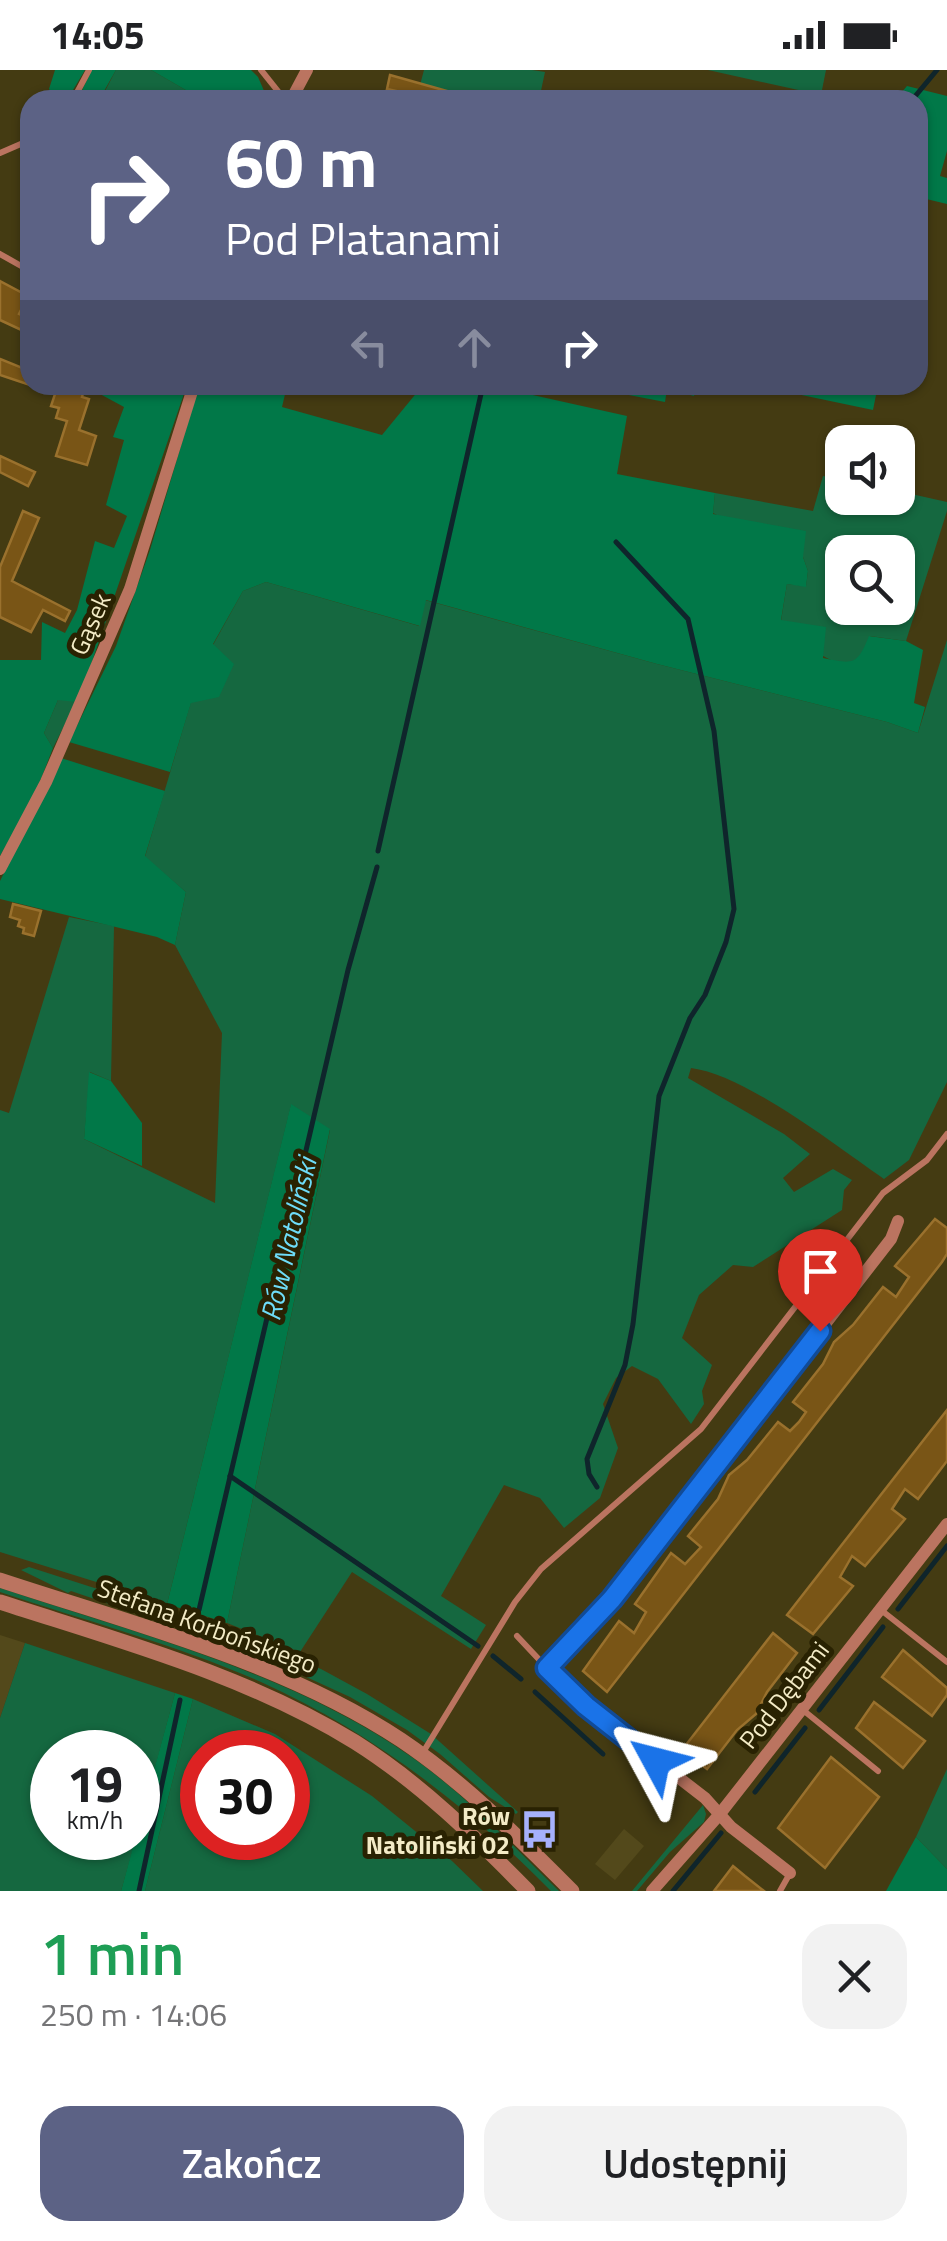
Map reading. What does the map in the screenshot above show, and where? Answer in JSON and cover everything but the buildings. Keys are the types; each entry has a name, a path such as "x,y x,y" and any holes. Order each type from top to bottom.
{"street":[{"name":"Gąsek","path":"0,869 46,782 130,589 191,395"},
{"path":"790,1873 719,1815 705,1798 586,1706 547,1668 612,1599 891,1239 898,1222"},
{"name":"Pod Dębami","path":"652,1891 719,1815 947,1524"},
{"name":"Stefana Korbońskiego","path":"0,1580 265,1670 344,1706 422,1755 482,1804 572,1891"},
{"name":"Stefana Korbońskiego","path":"0,1602 220,1676 296,1709 356,1743 416,1785 528,1891"}],"lane":[{"path":"261,70 279,90"},
{"path":"422,1755 515,1602 542,1570 701,1429 884,1193 927,1160 947,1134"},
{"path":"880,1609 947,1662"},
{"path":"517,1636 547,1668"},
{"path":"802,1709 878,1771"},
{"path":"780,1891 790,1873"}],"shaded area":[{"path":"0,1635 25,1643 0,1718"},
{"path":"624,1829 644,1846 615,1880 595,1864"}],"green space":[{"path":"55,70 85,70 73,90 49,89"},
{"path":"92,70 116,70 105,90 82,90"},
{"path":"116,70 151,70 186,90 106,90"},
{"path":"151,70 251,70 264,90 186,90"},
{"path":"424,70 545,72 541,90 441,90 420,85"},
{"path":"708,70 826,70 822,90 798,90"},
{"path":"928,91 947,96 947,151 940,176 947,178 947,204 928,199"},
{"path":"102,395 184,395 84,685 76,702 58,700 44,733 53,748 34,797 0,856 0,660 41,660 42,622 65,633 77,610 95,541 114,548 127,516 106,505 124,440 113,437 124,407"},
{"path":"196,395 285,395 282,407 382,435 415,395 533,395 627,416 617,474 715,493 713,514 806,531 806,587 787,584 781,620 826,627 823,658 853,660 869,636 906,641 923,650 914,703 925,707 918,733 426,600 420,626 266,582 243,591 213,644 234,664 219,697 191,703 170,772 69,742 116,646 150,550"},
{"path":"629,395 666,395 665,402"},
{"path":"802,395 876,395 873,410"},
{"path":"823,476 825,515 915,515 915,495 947,502 915,612 915,535 825,535 825,625 911,625 906,641 870,636 860,656 849,663 828,659 806,644 781,621 787,584 806,586 808,571 803,557 713,513 715,493 813,511"},
{"path":"266,582 419,626 425,600 918,733 947,640 947,1082 909,1160 884,1179 764,1097 713,1073 691,1068 688,1078 784,1134 810,1154 783,1178 794,1192 833,1169 852,1180 844,1190 842,1210 753,1267 733,1265 699,1295 682,1338 712,1365 702,1391 704,1404 691,1424 658,1379 632,1366 616,1378 603,1404 618,1448 600,1498 564,1528 540,1498 504,1485 441,1596 486,1625 471,1649 352,1572 300,1652 227,1623 330,1130 291,1105 167,1604 0,1552 0,1110 9,1113 69,917 114,926 111,1081 90,1072 84,1139 215,1203 222,1033 175,945 186,892 145,857 191,702 213,645 243,591"},
{"path":"58,700 76,702 53,748 44,733"},
{"path":"61,758 165,791 145,856 186,892 175,945 157,937 0,899 0,881"},
{"path":"89,1072 111,1081 142,1123 142,1166 84,1139"},
{"path":"291,1104 330,1129 227,1623 167,1604"},
{"path":"29,1567 191,1619 321,1669 431,1734 518,1812 489,1797 407,1730 350,1697 256,1654 68,1593 21,1570"},
{"path":"0,1588 213,1658 366,1728 452,1788 559,1891 551,1891 452,1800 341,1723 261,1682 197,1656 0,1592"},
{"path":"25,1643 175,1693 160,1749 160,1730 30,1730 30,1860 130,1860 121,1891 0,1891 0,1718"},
{"path":"175,1693 193,1699 185,1730 180,1730 180,1751 160,1831 160,1748"},
{"path":"193,1699 266,1730 185,1730"},
{"path":"180,1751 180,1860 310,1860 310,1756 372,1796 483,1891 145,1891 153,1860 160,1860 160,1831"},
{"path":"947,1769 947,1869 916,1837"},
{"path":"703,1805 704,1822 670,1852 637,1891 632,1891"},
{"path":"916,1837 947,1869 947,1891 886,1891"},
{"path":"129,1860 153,1860 145,1891 121,1891"}],"waterway":[{"name":"Rów Natoliński","path":"920,90 937,70"},
{"name":"Rów Natoliński","path":"378,851 481,395"},
{"path":"597,1487 589,1474 587,1459 625,1365 659,1096 690,1018 705,995 734,909 714,731 688,619 616,542"},
{"name":"Rów Natoliński","path":"199,1610 348,970 377,867"},
{"path":"230,1476 478,1646"},
{"path":"898,1609 947,1546"},
{"path":"819,1710 883,1627"},
{"path":"493,1656 521,1679"},
{"path":"535,1692 603,1754"},
{"name":"Rów Natoliński","path":"139,1891 180,1700"},
{"path":"755,1792 805,1728"},
{"path":"673,1891 721,1833"}],"place":[{"name":"Rów Natoliński 02","path":"540,1830"}],"route":[{"path":"656,1761 586,1706 547,1668 612,1599 820,1331"}]}
